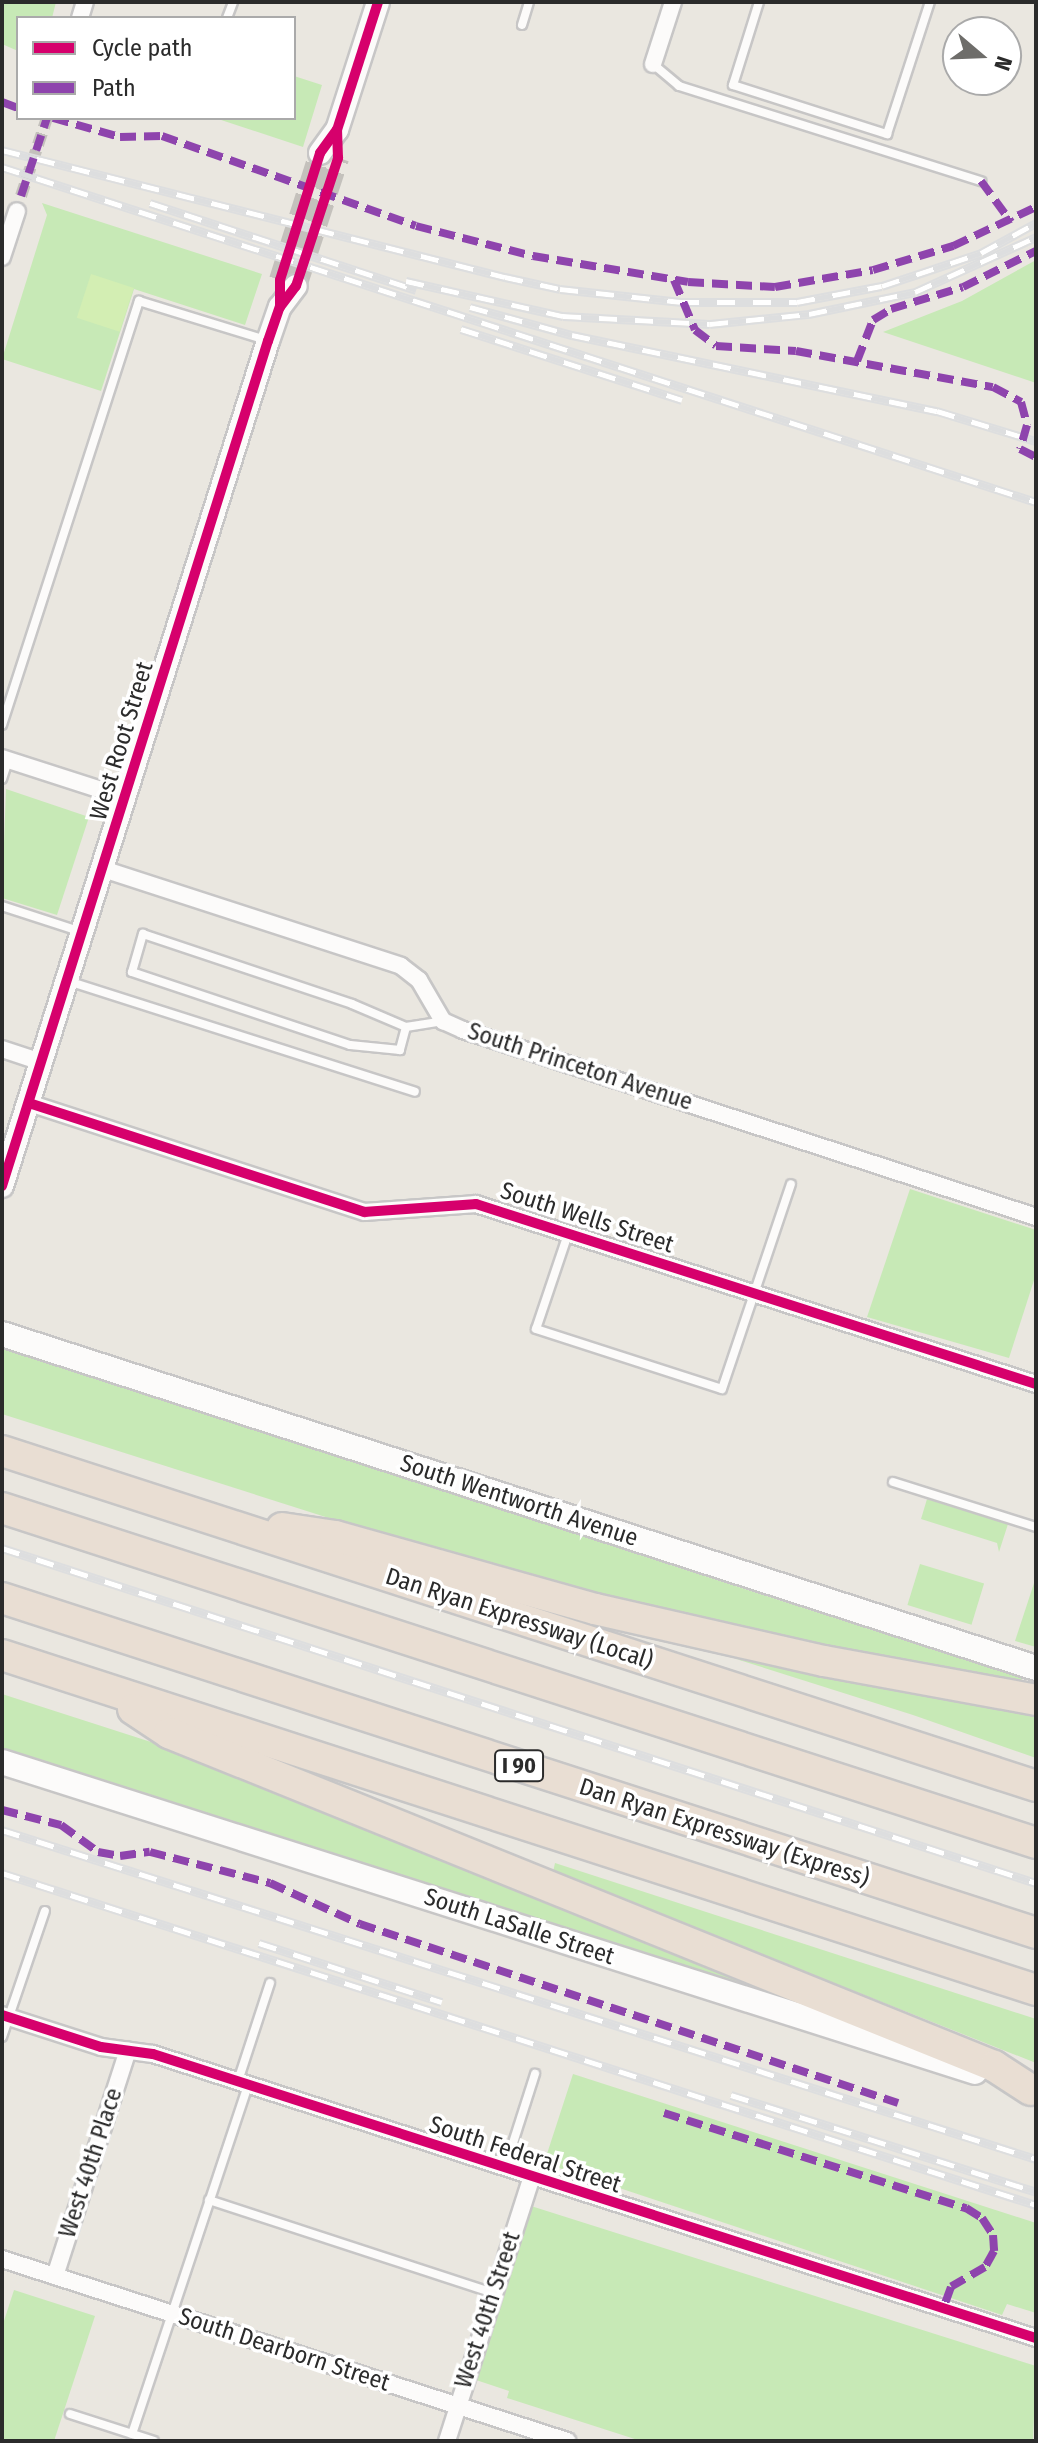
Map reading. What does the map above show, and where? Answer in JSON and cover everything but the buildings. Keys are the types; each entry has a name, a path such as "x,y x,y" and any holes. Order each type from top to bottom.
{"highway":[{"name":"Dan Ryan Expressway (Local)","path":"2,1451 1036,1786"},
{"path":"2,1508 1036,1843"},
{"path":"193,1514 335,1536 595,1609 824,1661 1036,1700"},
{"name":"Dan Ryan Expressway (Express)","path":"2,1598 1036,1933"},
{"name":"I 90","path":"7,1658 1036,1990"},
{"path":"98,1686 169,1733 752,1964 994,2066 1034,2091"}],"main road":[{"name":"South Wentworth Avenue","path":"2,1334 1036,1668"},
{"name":"South LaSalle Street","path":"2,1762 1034,2091"}],"street":[{"path":"329,156 378,2"},
{"path":"653,64 673,2"},
{"path":"2,257 17,211"},
{"name":"West Root Street","path":"2,1186 288,283"},
{"path":"5,759 126,798"},
{"name":"South Princeton Avenue","path":"103,869 401,966 419,980 443,1021 1036,1217"},
{"path":"2,1049 41,1062"},
{"name":"South Wells Street","path":"29,1103 365,1212 476,1204 1036,1384"},
{"name":"South Federal Street","path":"5,2016 243,2084 531,2179 1036,2338"},
{"name":"West 40th Place","path":"55,2276 128,2050"},
{"name":"West 40th Street","path":"447,2441 531,2179"},
{"name":"South Dearborn Street","path":"2,2259 567,2441"}],"lane":[{"path":"522,25 529,2"},
{"path":"759,2 733,85 887,134 930,2"},
{"path":"653,64 679,86 981,181"},
{"path":"2,725 139,301 268,341"},
{"path":"2,779 5,759"},
{"path":"2,906 83,932"},
{"path":"406,1027 400,1050 350,1045 132,972 143,934 406,1027 443,1021"},
{"path":"67,981 415,1092"},
{"path":"568,1234 536,1329 722,1389 791,1184"},
{"path":"893,1482 1036,1527"},
{"path":"2,2037 5,2016 45,1911"},
{"path":"132,2434 209,2200 270,1983"},
{"path":"504,2170 535,2074"},
{"path":"209,2200 494,2293"},
{"path":"70,2414 154,2441"}],"green space":[{"path":"2,2 56,2 52,16 16,16 16,50 2,44"},
{"path":"296,77 322,85 303,147 221,120 296,120"},
{"path":"42,203 262,274 245,325 134,289 101,391 2,359 47,215"},
{"path":"1036,260 1036,383 883,332 962,301"},
{"path":"91,274 134,288 120,332 77,318"},
{"path":"6,789 89,817 57,915 2,898"},
{"path":"910,1189 1036,1230 1036,1274 1009,1358 867,1317"},
{"path":"2,1348 1022,1678 1020,1684 930,1669 681,1617 467,1562 2,1414"},
{"path":"927,1499 1008,1524 999,1552 997,1543 921,1519"},
{"path":"920,1564 984,1584 972,1625 907,1605"},
{"path":"1036,1577 1036,1647 1015,1641"},
{"path":"736,1659 1036,1713 1036,1758 913,1715"},
{"path":"2,1694 241,1771 435,1857 521,1882 865,2027 2,1748"},
{"path":"555,1863 1036,2019 1036,2063 553,1872"},
{"path":"573,2074 1036,2223 1036,2313 1007,2304 1002,2315 544,2163"},
{"path":"531,2206 1036,2366 1033,2441 641,2441 507,2398 509,2391 476,2380"},
{"path":"14,2290 95,2316 54,2441 2,2441 2,2327"}],"tunnel":[{"path":"21,196 46,120"},
{"path":"280,280 320,153"},
{"path":"296,286 338,158"}],"railway":[{"path":"2,150 505,277 560,289 681,302 797,302 882,286 981,253 1036,223"},
{"path":"2,167 1036,502"},
{"path":"150,203 416,290"},
{"path":"406,281 563,316 710,324 809,314 915,292 1036,237"},
{"path":"470,307 572,335 937,411 1036,441"},
{"path":"461,329 682,400"},
{"path":"2,1548 1036,1883"},
{"path":"2,1830 1036,2159"},
{"path":"2,1873 1036,2205"},
{"path":"259,1943 442,2002"},
{"path":"731,2095 1036,2192"}],"marked path":[{"path":"2,102 16,107"},
{"path":"21,196 46,120"},
{"path":"60,120 120,137 162,136 416,226 533,256 688,282 775,287 873,270 953,246 1036,207"},
{"path":"981,181 1011,222"},
{"path":"857,361 873,320 891,309 963,287 1036,251"},
{"path":"674,280 695,330 716,346 796,351 993,387 1021,402 1027,425 1020,449 1036,457"},
{"path":"2,1810 61,1825 98,1852 120,1856 150,1852 270,1883 360,1924 898,2103"},
{"path":"664,2113 966,2208 982,2218 993,2235 994,2251 985,2267 951,2287 943,2309"}],"cycle path":[{"path":"280,307 280,280 320,153 337,130 378,2"},
{"path":"2,1186 268,341 280,307 296,286 338,158 337,130"},
{"path":"29,1103 365,1212 476,1204 1036,1384"},
{"path":"2,2015 101,2047 153,2054 1036,2338"}]}
